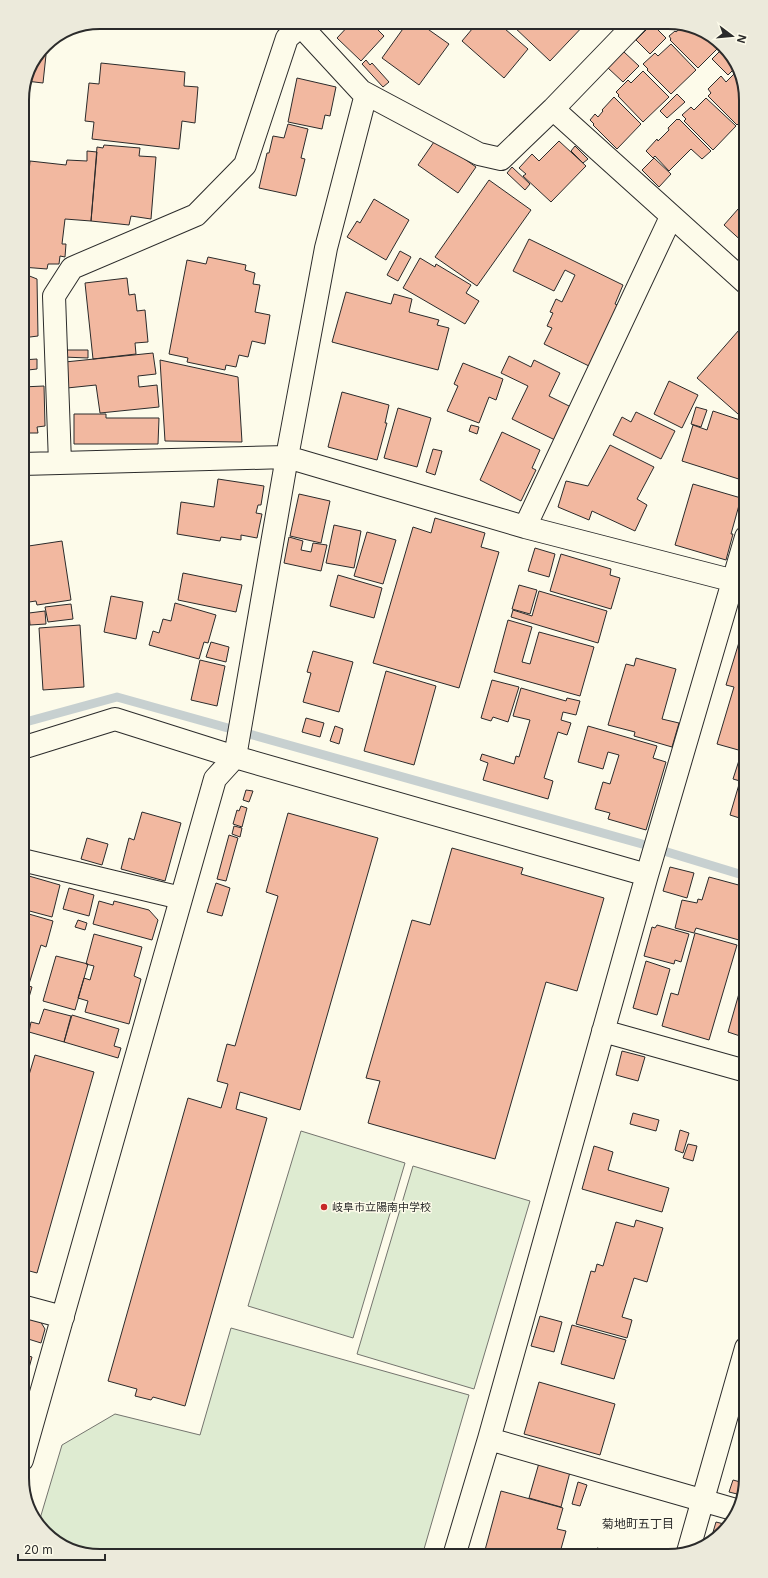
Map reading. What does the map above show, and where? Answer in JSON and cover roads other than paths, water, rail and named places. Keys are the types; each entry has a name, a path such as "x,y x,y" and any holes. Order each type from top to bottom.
{"street":[{"path":"60,463 54,296 72,268 196,215 245,165 287,38 296,29"},
{"path":"307,29 361,91 479,154 501,158 553,109 630,29"},
{"path":"29,1436 215,779 235,757 287,457 326,248 366,94"},
{"path":"553,109 739,277"},
{"path":"525,527 671,217"},
{"path":"29,464 287,457 525,527 739,582"},
{"path":"456,1549 489,1439 647,875 739,585"},
{"path":"29,746 115,719 235,757 647,875"},
{"path":"29,862 181,898"},
{"path":"603,1031 739,1069"},
{"path":"29,1308 63,1317"},
{"path":"690,1545 739,1372"},
{"path":"489,1439 732,1509"}],"waterway":[{"path":"29,721 117,697 642,844"},
{"path":"654,848 739,874"}],"place":[{"name":"岐阜市立陽南中学校","path":"324,1207"}],"district":[{"name":"菊地町五丁目","path":"638,1523"}]}
